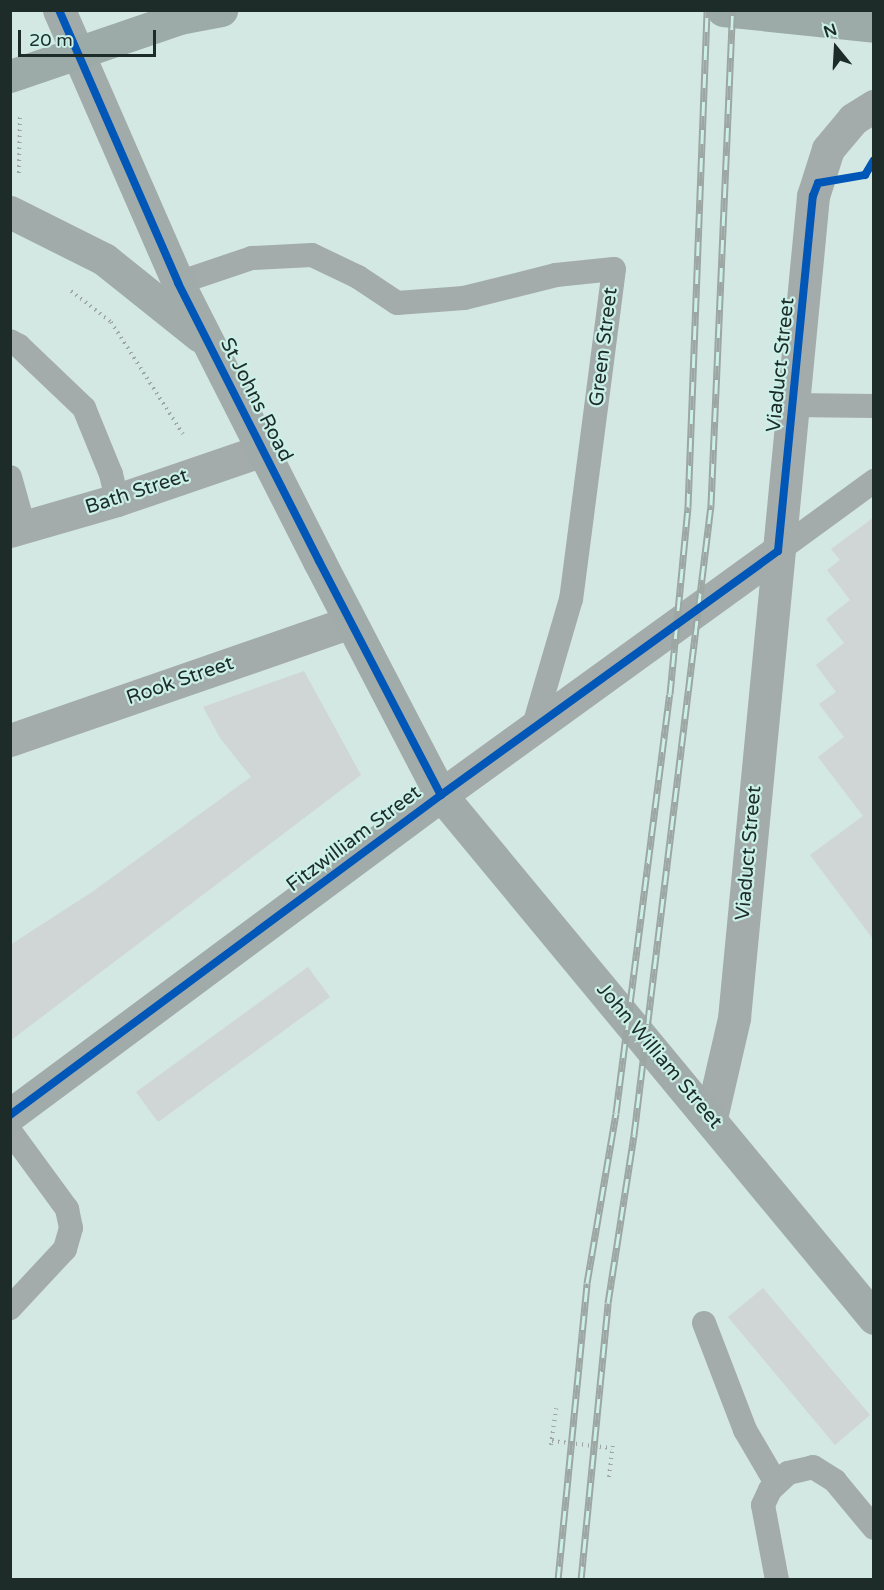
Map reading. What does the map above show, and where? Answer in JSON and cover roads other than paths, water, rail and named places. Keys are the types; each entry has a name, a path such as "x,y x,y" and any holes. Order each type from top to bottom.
{"highway":[{"path":"10,76 179,18 221,10"},
{"path":"723,10 873,26"}],"street":[{"name":"St Johns Road","path":"59,10 178,283 350,622 441,795"},
{"name":"Viaduct Street","path":"711,1118 734,1018 813,196 828,149 853,119 873,106"},
{"path":"11,212 104,259 208,343"},
{"name":"Bath Street","path":"17,529 117,500 263,450"},
{"name":"Fitzwilliam Street","path":"10,1115 441,795 778,551"},
{"name":"Rook Street","path":"10,740 350,622"},
{"name":"John William Street","path":"441,795 711,1118 873,1318"}],"lane":[{"name":"Green Street","path":"178,283 252,258 312,255 358,277 397,303 464,298 556,275 614,269 571,598 533,729"},
{"path":"10,341 19,346 84,408 111,474 117,500"},
{"path":"794,405 873,406"},
{"path":"10,477 17,529"},
{"path":"778,551 873,481"},
{"path":"10,1131 67,1209 71,1228 66,1249 10,1308"},
{"path":"704,1323 745,1430 776,1483"},
{"path":"777,1580 763,1505 770,1490 788,1473 813,1467 835,1481 873,1528"}],"railway":[{"path":"558,1580 587,1283 616,1113 670,694 688,507 707,10"},
{"path":"581,1580 608,1303 634,1135 711,505 733,10"}]}
